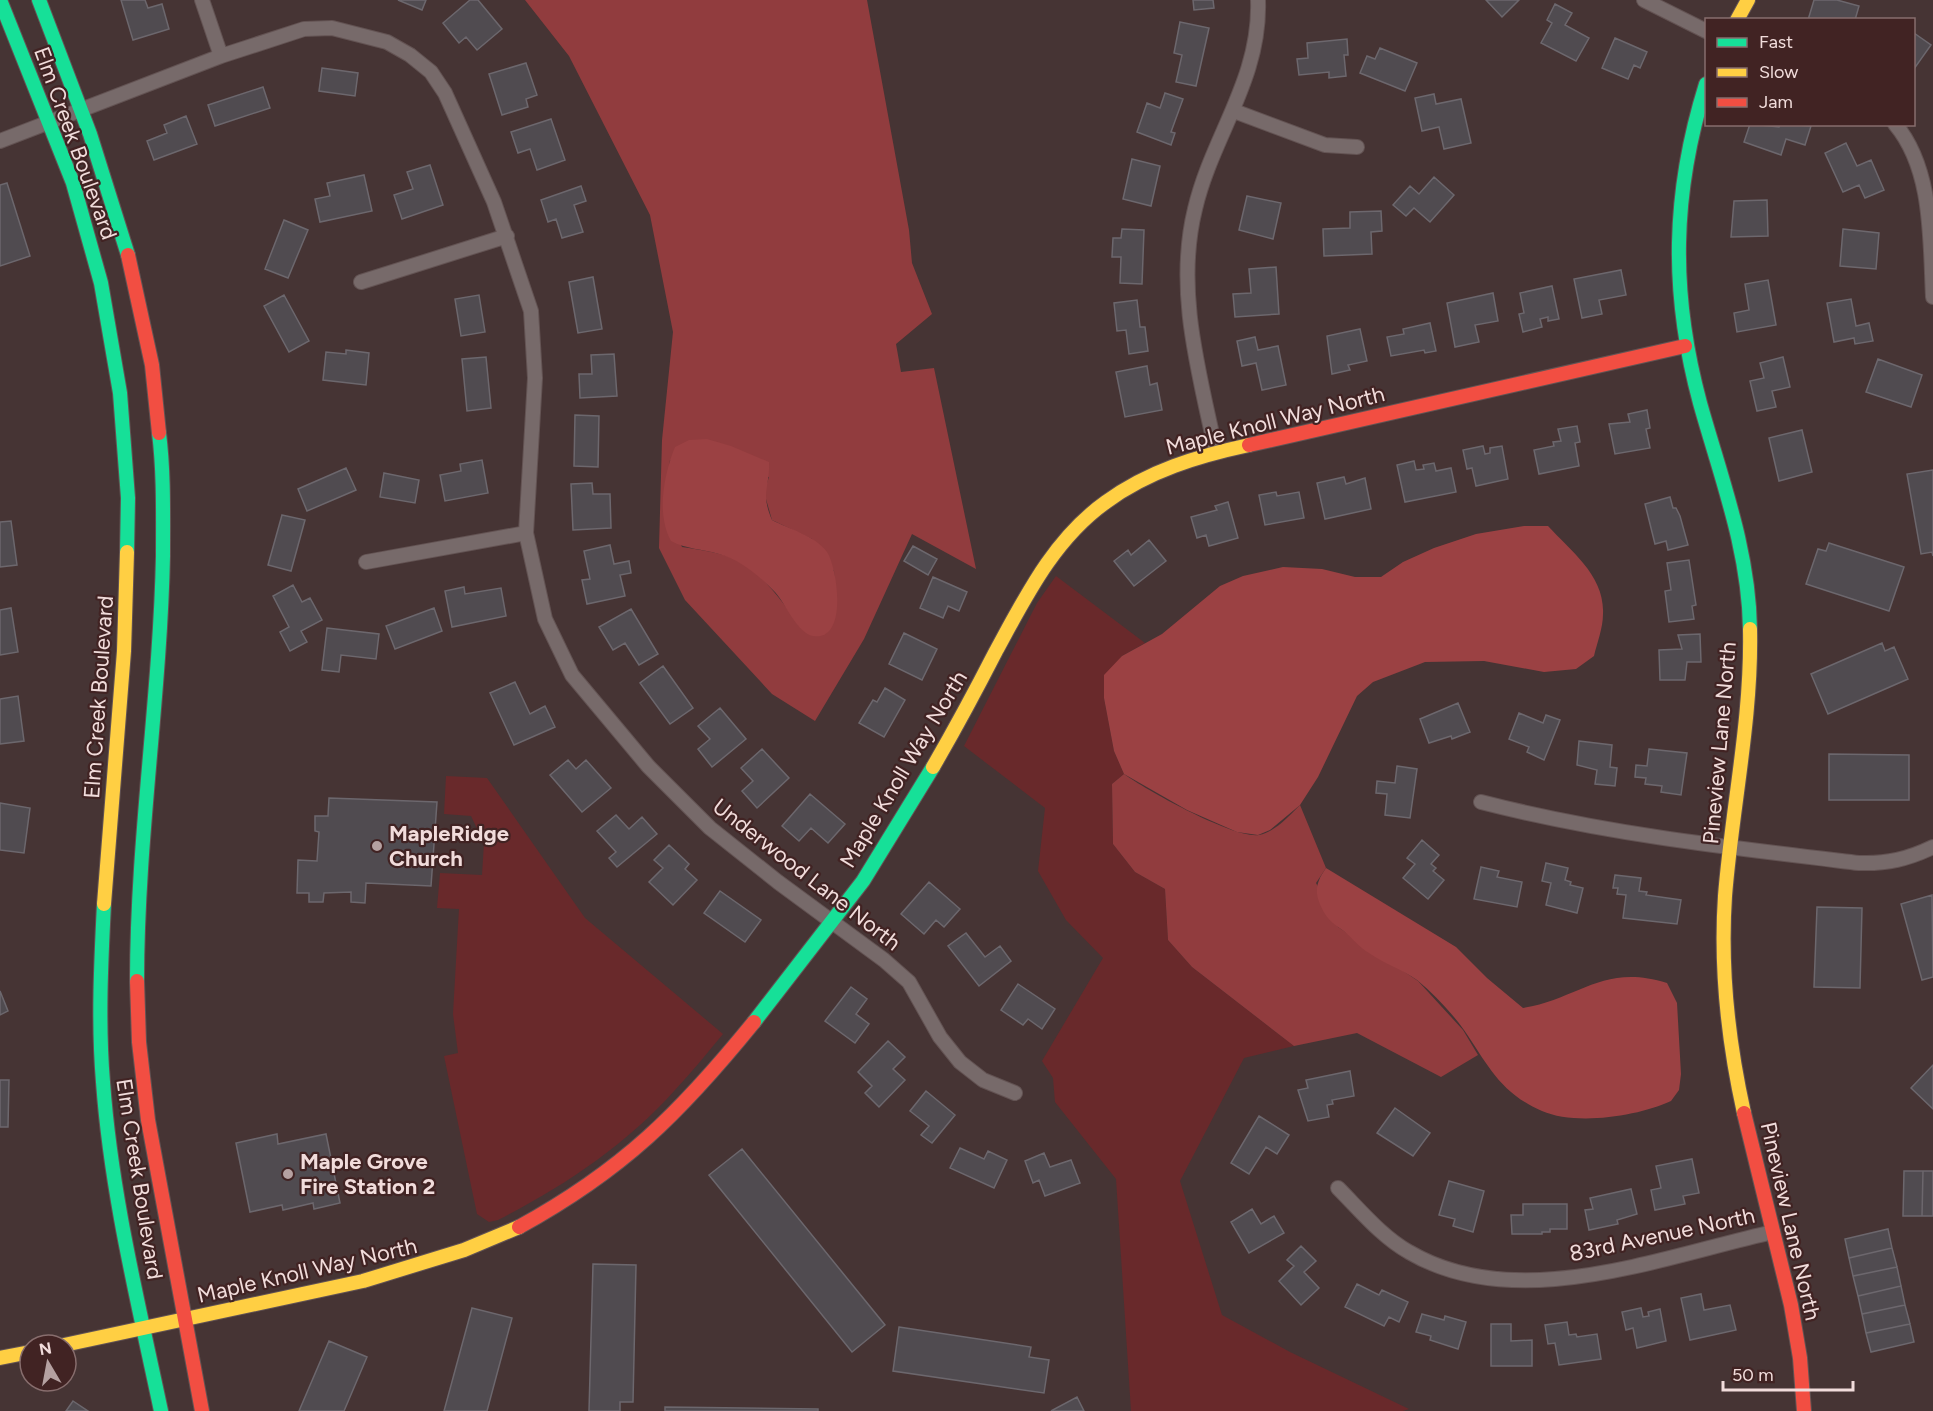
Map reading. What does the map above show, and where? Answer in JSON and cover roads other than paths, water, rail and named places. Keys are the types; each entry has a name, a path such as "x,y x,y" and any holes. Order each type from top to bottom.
{"street":[{"name":"Elm Creek Boulevard","path":"0,0 79,198 98,268 114,347 124,422 127,500 126,588 101,950 100,1036 112,1158 124,1234 161,1411"},
{"name":"Elm Creek Boulevard","path":"39,0 102,166 132,263 152,365 162,459 165,558 137,964 138,1041 147,1126 202,1411"},
{"path":"202,0 221,56"},
{"path":"1216,452 1194,347 1187,300 1187,254 1195,208 1210,164 1234,111 1251,59 1258,0"},
{"path":"1644,0 1705,30"},
{"path":"1738,18 1748,0"},
{"name":"Underwood Lane North","path":"0,141 80,108 221,56 304,29 332,28 360,33 395,46 431,72 457,117 507,236 531,311 535,345 526,533 545,619 572,675 648,766 710,828 778,882 834,921 909,982 940,1037 960,1062 982,1080 1015,1093"},
{"name":"Pineview Lane North","path":"1705,90 1683,162 1676,218 1676,275 1685,346 1743,551 1750,606 1751,661 1748,705 1723,931 1724,991 1731,1050 1800,1351 1804,1411"},
{"path":"1234,111 1325,145 1357,147"},
{"path":"1897,126 1914,149 1926,183 1933,297"},
{"path":"361,282 507,236"},
{"name":"Maple Knoll Way North","path":"78,1342 366,1282 431,1264 494,1240 554,1208 611,1170 663,1127 710,1077 834,921 889,842 1037,574 1085,520 1136,482 1175,464 1216,452 1685,346"},
{"path":"366,562 526,533"},
{"path":"1480,802 1552,819 1731,847 1859,863 1886,864 1913,857 1933,847"},
{"name":"83rd Avenue North","path":"1338,1188 1406,1251 1436,1267 1468,1276 1501,1280 1592,1275 1773,1232"},
{"path":"0,1358 18,1354"}],"place":[{"name":"MapleRidge Church","path":"377,846"},
{"name":"Maple Grove Fire Station 2","path":"288,1174"}]}
